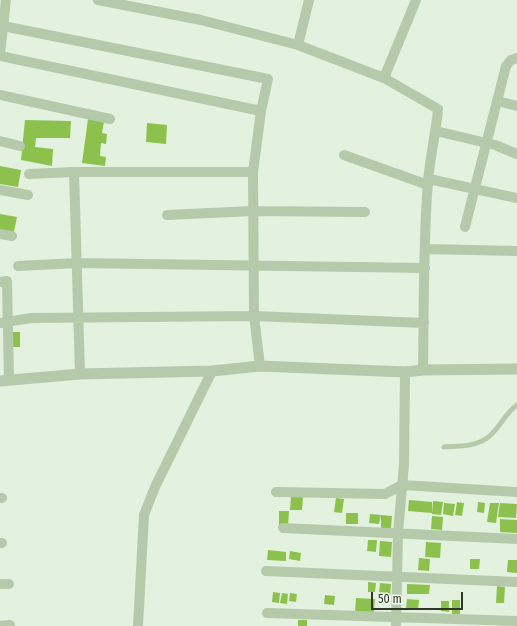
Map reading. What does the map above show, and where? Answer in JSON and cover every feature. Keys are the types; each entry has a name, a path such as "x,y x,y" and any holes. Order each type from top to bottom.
{"street":[{"path":"6,0 2,13 3,26 0,55 261,110"},
{"path":"98,0 201,20 298,45 384,78 438,109 428,182 423,370"},
{"path":"298,45 309,0"},
{"path":"384,78 416,0"},
{"path":"3,26 268,79 261,110 253,172 252,266 254,316 260,366"},
{"path":"465,227 506,66 510,60 517,58"},
{"path":"0,95 110,119"},
{"path":"497,101 517,106"},
{"path":"436,131 486,143 517,154"},
{"path":"0,141 20,146"},
{"path":"344,154 428,182 475,188 517,198"},
{"path":"29,174 74,172 253,172"},
{"path":"74,172 80,374"},
{"path":"0,190 28,195"},
{"path":"167,215 253,211 365,212"},
{"path":"0,234 12,236"},
{"path":"425,250 517,251"},
{"path":"18,266 77,263 425,268"},
{"path":"0,282 7,281 3,323 4,380 80,374 212,371 260,366 405,372 423,370 517,369"},
{"path":"3,323 31,318 254,316 424,323"},
{"path":"138,626 144,515 155,487 212,371"},
{"path":"396,622 398,533 402,485 405,372"},
{"path":"276,492 385,494 402,485 517,492"},
{"path":"283,528 517,539"},
{"path":"266,570 517,582"},
{"path":"268,613 396,622 517,621"},
{"path":"0,626 10,626"}],"lane":[{"path":"444,447 472,444 488,438 517,405"}],"building":[{"path":"88,119 104,121 102,133 107,134 106,144 101,143 100,156 106,157 105,166 82,163"},
{"path":"25,120 71,121 70,138 36,138 35,147 53,149 52,166 21,160"},
{"path":"147,123 167,125 166,144 146,142"},
{"path":"0,166 21,170 18,187 0,184"},
{"path":"0,214 17,217 14,232 0,230"},
{"path":"12,332 20,332 20,347 12,347"},
{"path":"291,497 303,497 302,510 290,510"},
{"path":"336,498 344,499 342,513 334,512"},
{"path":"409,500 432,502 432,513 408,511"},
{"path":"433,501 443,502 441,515 432,514"},
{"path":"457,502 464,503 462,516 455,515"},
{"path":"478,502 485,503 484,513 477,512"},
{"path":"444,503 455,504 453,516 443,514"},
{"path":"490,503 499,503 496,523 487,522"},
{"path":"500,503 517,504 516,518 498,517"},
{"path":"279,511 289,511 288,526 279,526"},
{"path":"346,513 358,513 358,524 346,524"},
{"path":"370,514 381,515 379,524 369,523"},
{"path":"381,515 392,516 391,528 381,528"},
{"path":"432,516 443,517 442,530 431,529"},
{"path":"500,519 517,520 517,533 500,532"},
{"path":"368,540 377,540 376,552 367,551"},
{"path":"380,541 392,542 391,557 379,556"},
{"path":"426,542 441,543 440,558 425,557"},
{"path":"268,550 286,552 286,561 267,560"},
{"path":"290,551 301,553 300,561 289,559"},
{"path":"419,558 430,559 429,571 418,570"},
{"path":"470,559 480,559 479,569 470,569"},
{"path":"508,560 517,560 517,573 507,572"},
{"path":"368,582 376,583 375,592 368,592"},
{"path":"380,583 391,584 390,596 379,595"},
{"path":"407,584 430,585 429,594 407,594"},
{"path":"497,586 505,587 504,603 496,603"},
{"path":"273,592 280,593 279,603 272,602"},
{"path":"282,593 288,594 287,604 280,603"},
{"path":"290,593 297,594 296,602 289,601"},
{"path":"325,595 335,596 334,605 324,604"},
{"path":"356,598 375,599 374,613 355,612"},
{"path":"407,599 419,600 418,610 406,609"},
{"path":"452,600 460,600 460,614 452,614"},
{"path":"441,601 449,601 449,612 441,611"},
{"path":"298,620 307,620 307,626 298,626"}]}
